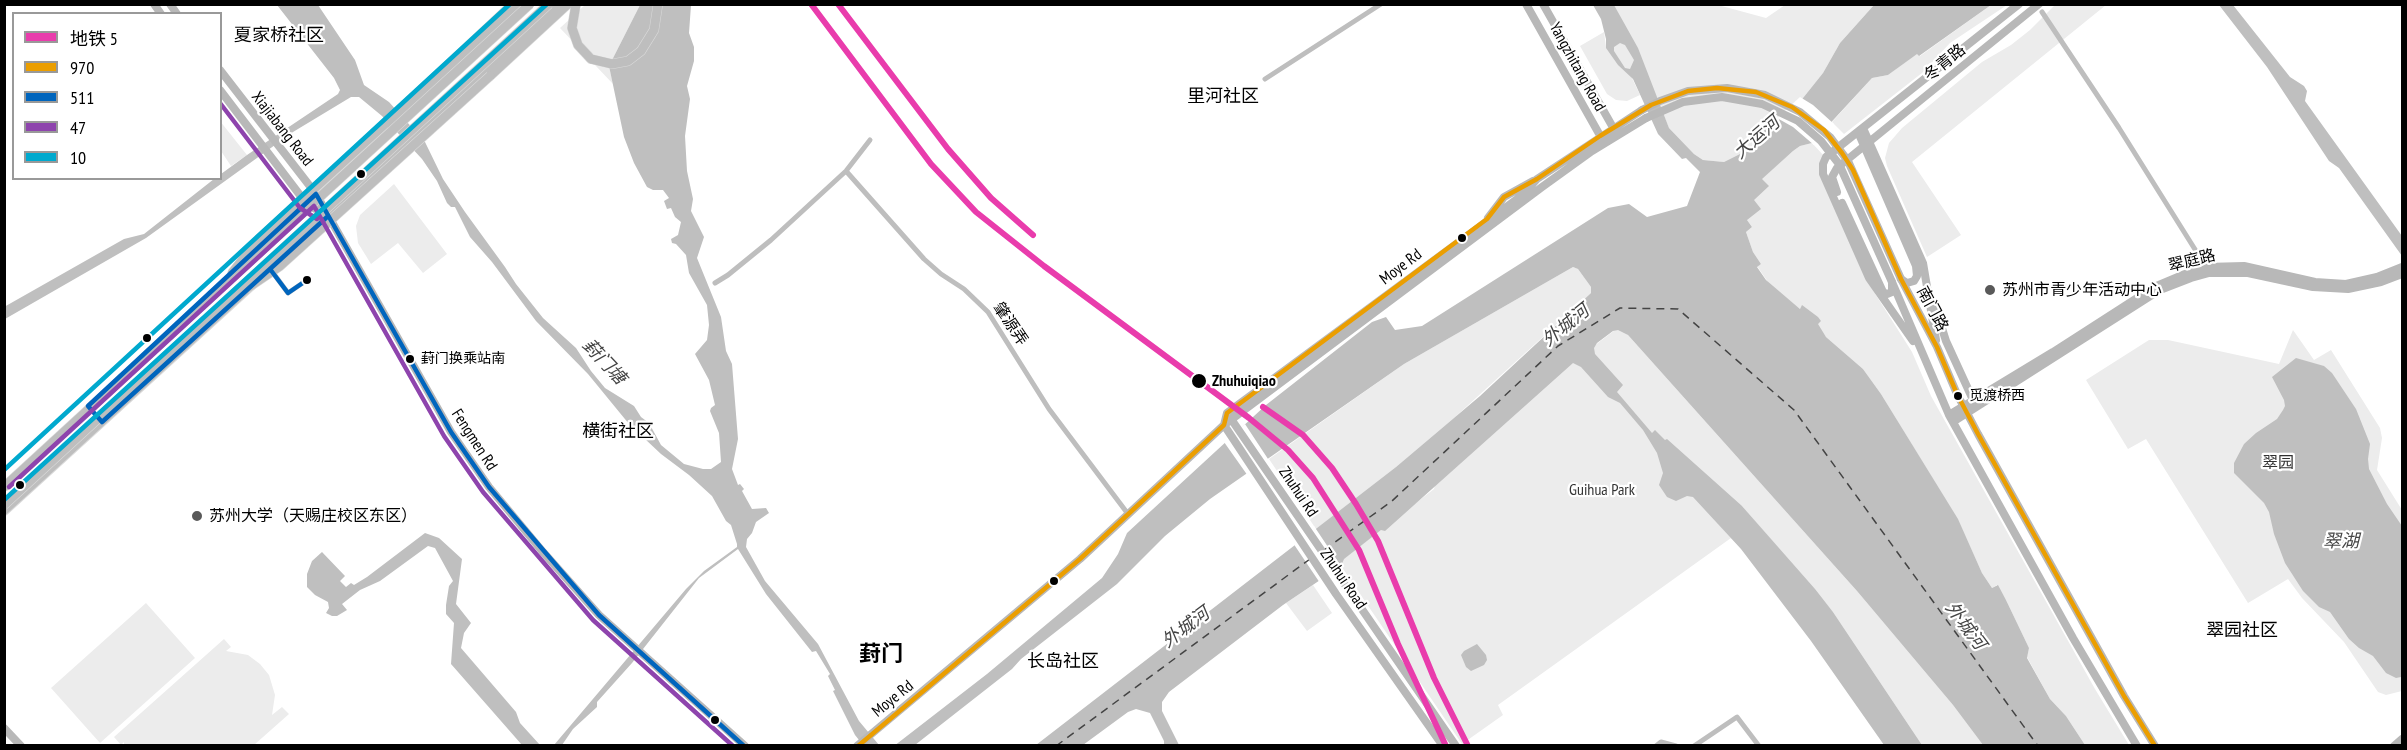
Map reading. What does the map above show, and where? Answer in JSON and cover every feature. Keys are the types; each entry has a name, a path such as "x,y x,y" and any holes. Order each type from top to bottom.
{"highway":[{"path":"214,296 259,239 513,4"},
{"path":"4,487 530,4"},
{"path":"4,505 549,4"},
{"path":"222,305 280,266 568,4"},
{"path":"576,4 572,28 578,45 591,58 612,64 628,61 642,51 654,30 658,4"}],"main road":[{"path":"4,481 522,4"},
{"path":"4,511 559,4"},
{"name":"Yangzhitang Road","path":"1526,4 1602,139"},
{"name":"Yangzhitang Road","path":"1543,4 1615,131"},
{"name":"冬青路","path":"1921,352 1869,278 1822,172 1825,159 2019,4"},
{"name":"冬青路","path":"1896,280 1892,292 1884,293 1833,183 1832,175 1867,144 2040,8"},
{"name":"Xiajiabang Road","path":"222,73 316,194 327,217"},
{"name":"南门路","path":"1602,139 1678,94 1717,88 1756,92 1783,102 1800,112 1830,137 1848,161 1896,280 1921,352 1951,418 2073,638 2137,746"},
{"name":"Xiajiabang Road","path":"222,93 306,203 327,217"},
{"path":"1860,130 1926,276 1946,341 1974,402"},
{"name":"Moye Rd","path":"858,745 1014,617 1224,425 1230,416 1488,219 1492,210 1504,197 1538,179 1602,139"},
{"name":"Moye Rd","path":"1230,416 1542,187 1602,139"},
{"path":"1867,144 1916,267 1917,276 1914,281 1907,283 1896,280"},
{"name":"Fengmen Rd","path":"327,217 451,432 475,469 592,608 638,652 745,746"},
{"name":"翠庭路","path":"1965,410 2154,287 2206,267 2244,266 2315,282 2346,284 2377,278 2403,267"},
{"name":"翠庭路","path":"1951,418 2160,290 2191,278 2209,273 2248,273 2313,287 2348,289 2381,282 2403,274"},
{"path":"1926,276 1937,347"},
{"name":"南门路","path":"1896,280 1937,347 1965,410 2118,687 2155,746"},
{"path":"88,405 102,422"},
{"name":"Zhuhui Rd","path":"1230,416 1346,587"},
{"name":"Zhuhui Road","path":"1224,425 1336,594 1443,746"},
{"name":"Zhuhui Road","path":"1346,587 1456,746"},
{"path":"4,728 21,746"},
{"path":"2394,746 2403,740"}],"street":[{"path":"1265,79 1381,4"},
{"path":"2040,8 2206,267"},
{"path":"715,283 729,275 771,240 846,171 870,140"},
{"name":"肇源弄","path":"846,171 924,259 964,289 988,312 1049,409 1128,514"},
{"path":"270,269 288,293 308,280"},
{"path":"1694,746 1737,717 1759,746"},
{"path":"1656,746 1662,742 1676,746"}],"green space":[{"path":"585,5 640,5 609,66 613,84 560,28"},
{"path":"1614,5 1718,5 1766,18 1785,5 1874,5 1840,43 1823,73 1799,103 1762,132 1752,148 1724,162 1703,160 1669,128"},
{"path":"1991,5 2007,5 1950,43 1922,73 1844,134 1832,122 1872,78 1888,75 1917,53 1920,56"},
{"path":"2055,5 2106,5 1912,162 1961,235 1927,257 1887,166 1885,158 1889,143 1902,128 1982,62 2011,45 2030,30"},
{"path":"1604,32 1606,47 1627,39 1640,66 1631,76 1640,95 1627,101 1616,100 1607,94 1580,46"},
{"path":"222,124 247,155 231,166 222,152"},
{"path":"1812,143 1825,157 1820,161 1820,166 1874,292 1912,352 1931,396 2095,689 2129,745 2085,745 2066,716 2050,699 2027,657 2029,648 2006,600 1997,585 1992,588 1982,573 1958,520 1881,394 1863,369 1826,337 1802,306 1800,309 1770,285 1757,266 1761,264 1753,252 1746,232 1752,227 1747,220 1761,179 1800,146"},
{"path":"394,184 447,254 423,273 398,243 371,264 358,243 356,226 360,215"},
{"path":"1573,267 1578,269 1591,287 1591,293 1454,418 1396,467 1316,529 1269,459 1404,364"},
{"name":"Guihua Park","path":"1615,330 1621,330 1628,335 1857,591 1953,705 1983,745 1922,745 1833,612 1742,506 1714,519 1731,538 1498,705 1503,715 1462,744 1341,566 1343,559 1434,489 1435,485 1565,368"},
{"name":"翠园","path":"2293,330 2314,360 2331,350 2380,428 2382,438 2377,470 2402,510 2402,691 2386,695 2378,692 2344,642 2302,598 2288,579 2248,603 2146,439 2128,449 2086,380 2149,340 2168,340 2279,364"},
{"path":"1313,585 1332,613 1307,631 1286,603"},
{"path":"146,603 195,658 100,743 51,688"},
{"path":"224,639 231,647 226,651 248,655 269,675 275,695 272,715 282,707 289,714 254,745 124,746 124,742 121,745 114,737"}],"water":[{"path":"277,5 318,5 355,60 364,85 389,102 425,142 443,179 465,212 543,318 576,348 605,388 634,406 641,417 649,423 661,445 684,464 711,469 721,462 719,433 710,411 715,405 709,380 695,354 707,340 709,325 707,305 689,273 686,255 676,244 672,243 671,239 678,235 681,222 675,217 671,208 667,209 664,201 669,198 663,190 653,190 647,187 634,163 624,137 609,66 640,5 691,5 689,33 694,47 694,61 687,86 690,99 685,136 687,171 693,199 691,211 704,237 697,258 721,317 726,351 732,364 738,439 732,469 752,509 766,508 769,513 756,522 747,539 746,547 765,581 818,644 859,721 879,745 863,745 855,735 833,691 835,690 828,676 830,674 816,651 812,652 766,594 738,549 699,578 632,663 597,702 597,707 573,729 562,745 554,745 686,589 704,571 737,547 737,544 731,525 726,521 712,496 629,424 588,374 536,321 492,262 470,237 455,207 447,203 437,181 422,159 382,116 359,97 351,97 293,132 146,238 5,319 4,307 124,239 144,234 213,180 222,180 222,173 338,94 340,90 334,78"},
{"name":"外城河","path":"1593,5 1614,5 1638,48 1669,128 1703,160 1724,162 1752,148 1762,132 1799,103 1823,73 1840,43 1874,5 1991,5 1919,56 1917,54 1888,75 1872,78 1812,143 1800,146 1793,151 1762,179 1769,186 1754,200 1761,209 1747,220 1752,227 1746,232 1753,252 1761,264 1757,267 1766,280 1800,309 1802,305 1818,317 1821,321 1818,324 1826,337 1863,369 1881,394 1958,519 1982,573 1992,588 1998,585 2029,648 2027,658 2050,699 2066,716 2085,745 1983,745 1953,705 1857,591 1628,335 1618,330 1597,343 1594,348 1595,354 1623,385 1617,392 1652,433 1655,430 1665,440 1667,439 1742,506 1815,589 1833,612 1922,745 1884,745 1811,641 1741,549 1693,497 1687,496 1676,501 1667,497 1659,485 1663,473 1657,453 1643,430 1620,403 1608,397 1581,367 1573,363 1385,531 1381,530 1344,559 1341,566 1283,605 1169,692 1162,702 1162,711 1179,745 1164,745 1150,713 1136,709 1128,712 1083,745 1036,745 1396,467 1480,396 1591,293 1591,287 1578,269 1573,267 1404,364 1210,499 1165,536 1117,584 915,745 894,746 987,674 1102,578 1118,554 1127,533 1266,405 1372,322 1386,317 1395,330 1422,326 1608,208 1629,204 1647,217 1687,206 1700,172 1686,158 1682,159 1658,134 1633,79 1618,65 1606,48 1601,19","holes":["1620,43 1625,45 1634,60 1630,69 1625,68 1614,51 1614,47"]},
{"path":"2219,5 2233,5 2290,77 2304,86 2307,91 2305,101 2402,236 2402,256 2339,168 2329,161 2267,67"},
{"name":"翠湖","path":"2296,358 2324,366 2332,373 2356,409 2370,444 2369,469 2387,504 2402,526 2401,677 2396,678 2386,673 2373,656 2349,639 2330,612 2319,607 2303,591 2285,563 2264,503 2234,473 2234,463 2244,444 2277,419 2283,410 2284,400 2272,377"},
{"path":"425,533 439,538 462,559 456,604 471,623 464,633 461,648 516,712 520,723 540,745 522,745 451,664 454,623 446,614 446,605 449,586 453,581 435,548 428,546 380,581 360,590 342,604 347,610 337,616 326,613 329,608 328,602 315,595 307,587 307,574 312,561 322,552 345,576 340,581 346,587 367,577"},
{"path":"1477,644 1486,655 1487,660 1484,665 1471,671 1466,667 1461,655"}],"pier":[{"path":"1800,97 1813,105 1834,124 1814,145 1793,127 1777,118"},
{"path":"1245,424 1270,462 1248,476 1224,442"},
{"path":"1314,526 1342,568 1320,583 1293,543"}],"ferry route":[{"path":"1324,550 1392,501 1558,346 1620,308 1678,309 1794,410 2038,746"},
{"path":"1056,746 1310,559"}],"metro line":[{"name":"5","path":"811,4 931,164 976,212 1044,266 1249,418 1288,450 1313,478 1359,550 1398,644 1446,746"},
{"name":"5","path":"838,4 948,149 991,198 1033,235"},
{"name":"5","path":"1263,407 1303,435 1332,468 1356,504 1378,541 1434,678 1468,746"}],"transit line":[{"name":"10","path":"4,470 510,4"},
{"name":"10","path":"4,500 547,4"},
{"name":"970","path":"858,746 1080,559 1224,425 1227,413 1487,219 1504,197 1537,179 1651,105 1688,91 1717,88 1756,92 1792,107 1824,130 1842,153 1853,170 1901,279 1937,347 1957,394 1978,434 2124,696 2155,746"},
{"name":"47","path":"222,106 300,208 317,219"},
{"name":"511","path":"327,217 102,422 88,406 316,194 451,432 489,487 599,615 744,746"},
{"name":"47","path":"9,487 314,206 444,436 483,492 593,620 733,746"},
{"name":"511","path":"270,269 288,293 307,280"}],"place":[{"name":"苏州市青少年活动中心","path":"1990,290"},
{"name":"葑门换乘站南","path":"410,359"},
{"name":"Zhuhuiqiao","path":"1199,381"},
{"name":"觅渡桥西","path":"1958,396"},
{"name":"苏州大学（天赐庄校区东区）","path":"197,516"}],"district":[{"name":"夏家桥社区","path":"279,36"},
{"name":"里河社区","path":"1223,97"},
{"name":"横街社区","path":"618,432"},
{"name":"翠园社区","path":"2242,631"},
{"name":"葑门","path":"881,655"},
{"name":"长岛社区","path":"1063,662"}],"water label":[{"name":"大运河","path":"1757,138"},
{"name":"葑门塘","path":"604,362"}]}
